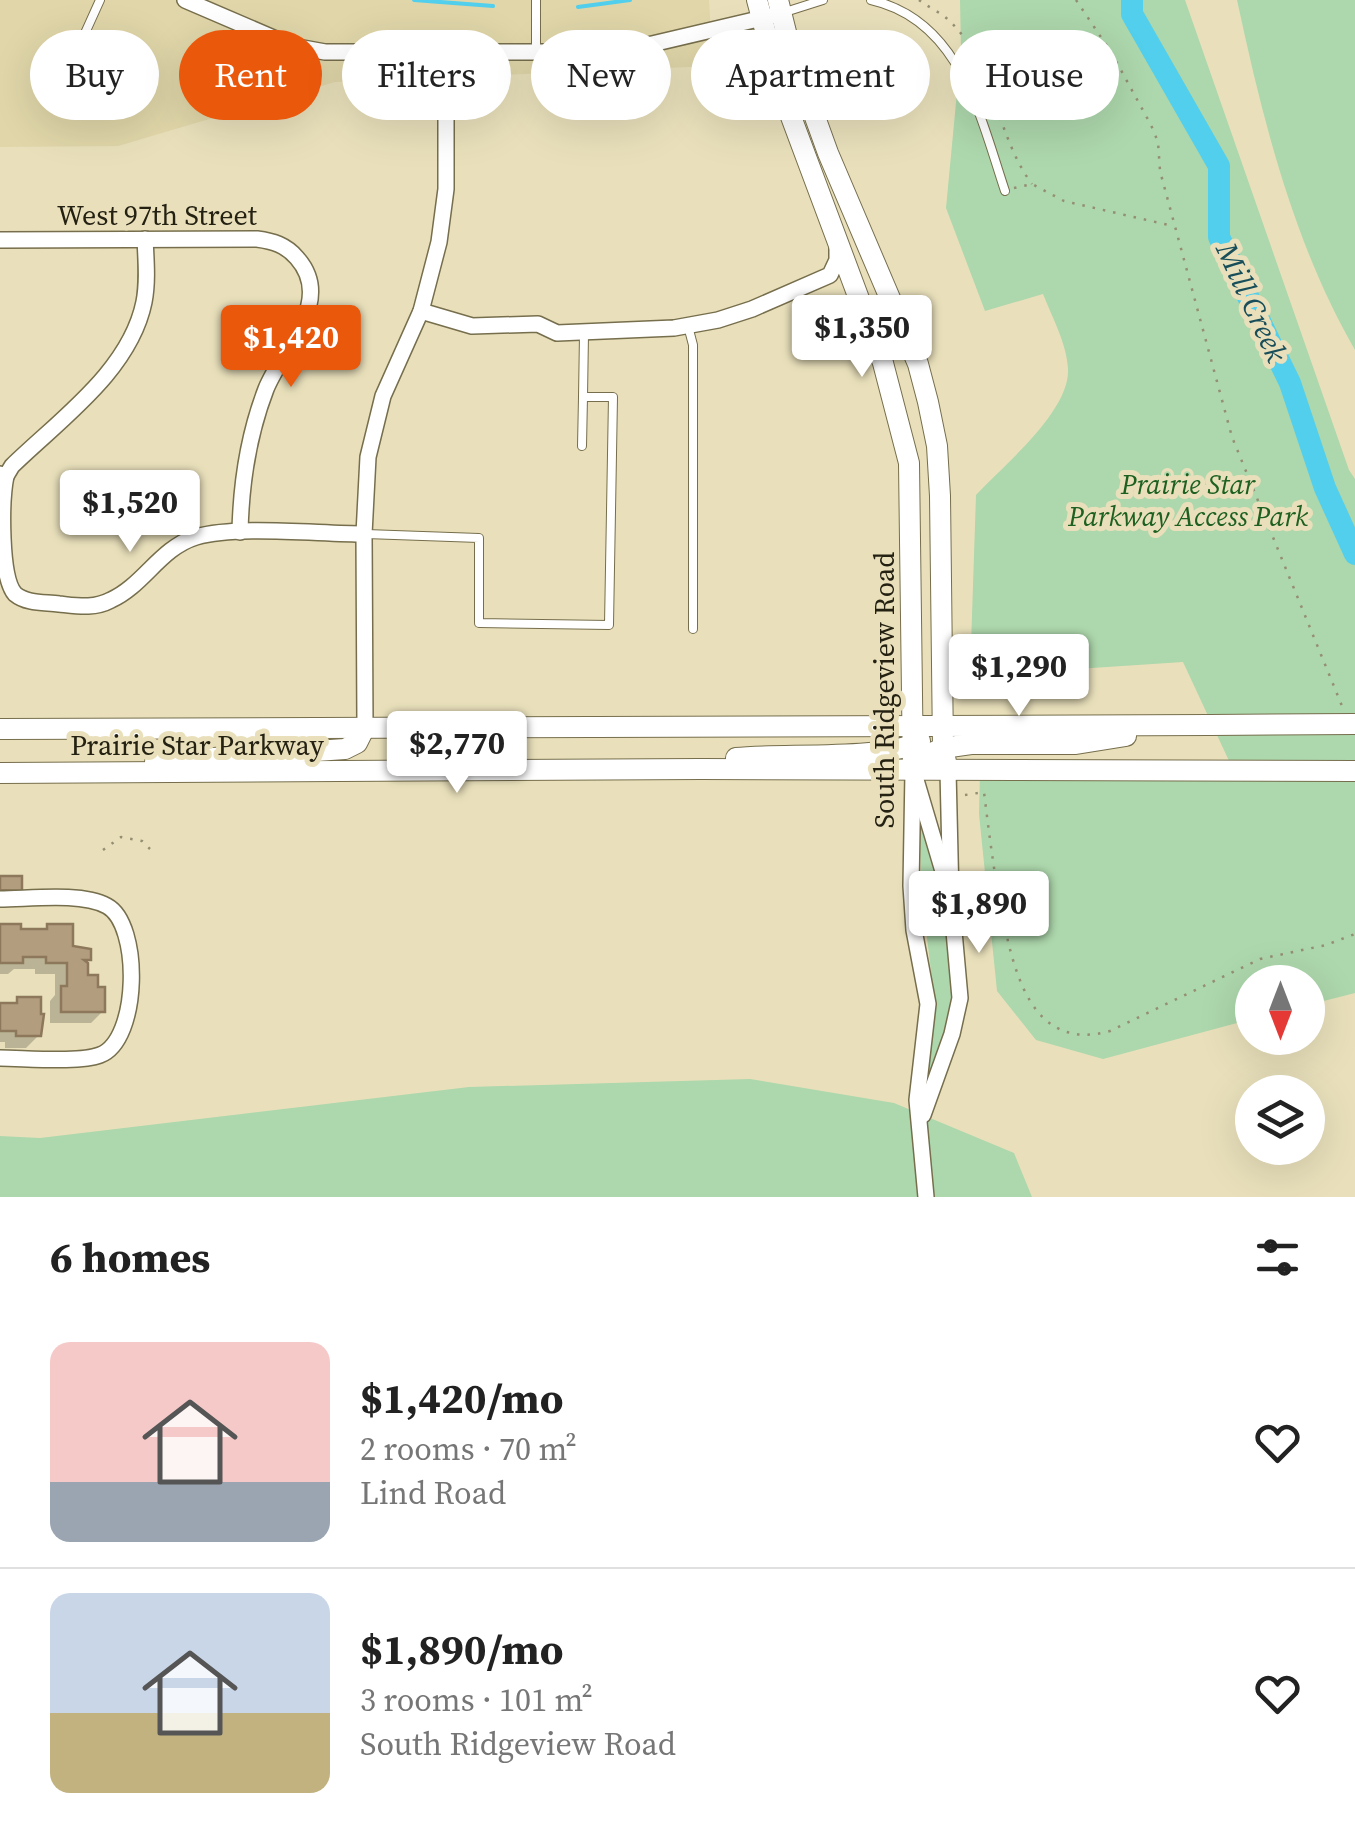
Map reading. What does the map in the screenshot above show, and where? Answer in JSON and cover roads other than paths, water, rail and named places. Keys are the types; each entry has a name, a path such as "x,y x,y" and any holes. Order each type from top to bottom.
{"main road":[{"name":"South Ridgeview Road","path":"770,8 781,90 883,362 909,464 908,741 913,772"},
{"name":"South Ridgeview Road","path":"770,8 790,48 828,153 918,364 928,402 937,446 940,496 943,737 948,771"},
{"name":"Prairie Star Parkway","path":"0,732 74,728 870,727 908,741 1349,716"},
{"path":"125,772 142,764 188,757 345,749 357,743 365,727"},
{"path":"913,772 943,737"},
{"path":"701,769 729,759 908,741"},
{"name":"Prairie Star Parkway","path":"0,773 1355,771"}],"street":[{"path":"184,0 308,49 342,50"},
{"path":"671,37 770,8"},
{"path":"365,727 364,534 368,457 382,396 422,311 434,271 445,202 446,120"},
{"path":"145,239 144,304 129,342 111,370 3,475 3,574 13,593 26,600 90,607 123,594 170,550 194,537 240,532 364,534"},
{"name":"West 97th Street","path":"0,240 274,241 292,251 312,280 310,310 266,389 246,464 240,532"},
{"path":"422,311 472,326 538,324 557,333 688,326 752,308 830,275 837,260 838,240"},
{"path":"830,275 856,287"},
{"name":"South Ridgeview Road","path":"920,1133 925,1105 952,1034 960,998 951,898 948,771"},
{"path":"913,772 951,898"},
{"name":"South Ridgeview Road","path":"913,772 911,886 914,930 928,1004 918,1100 920,1133"},
{"path":"0,899 90,900 110,907 120,917 128,938 130,1007 122,1036 98,1056 0,1058"},
{"path":"920,1133 926,1197"}],"lane":[{"path":"86,30 100,0"},
{"path":"536,0 536,30"},
{"path":"770,8 823,0"},
{"path":"871,0 899,6 930,28 945,47 975,101 1005,191"},
{"path":"688,326 693,345 693,630"},
{"path":"582,446 584,334"},
{"path":"364,534 480,538 480,623 609,626 612,397 583,397"}],"waterway":[{"path":"414,0 493,6"},
{"path":"578,7 630,0"},
{"name":"Mill Creek","path":"1132,0 1132,14 1219,166 1219,237 1290,383 1325,488 1355,554"}],"park label":[{"name":"Prairie Star Parkway Access Park","path":"1188,500"}]}
